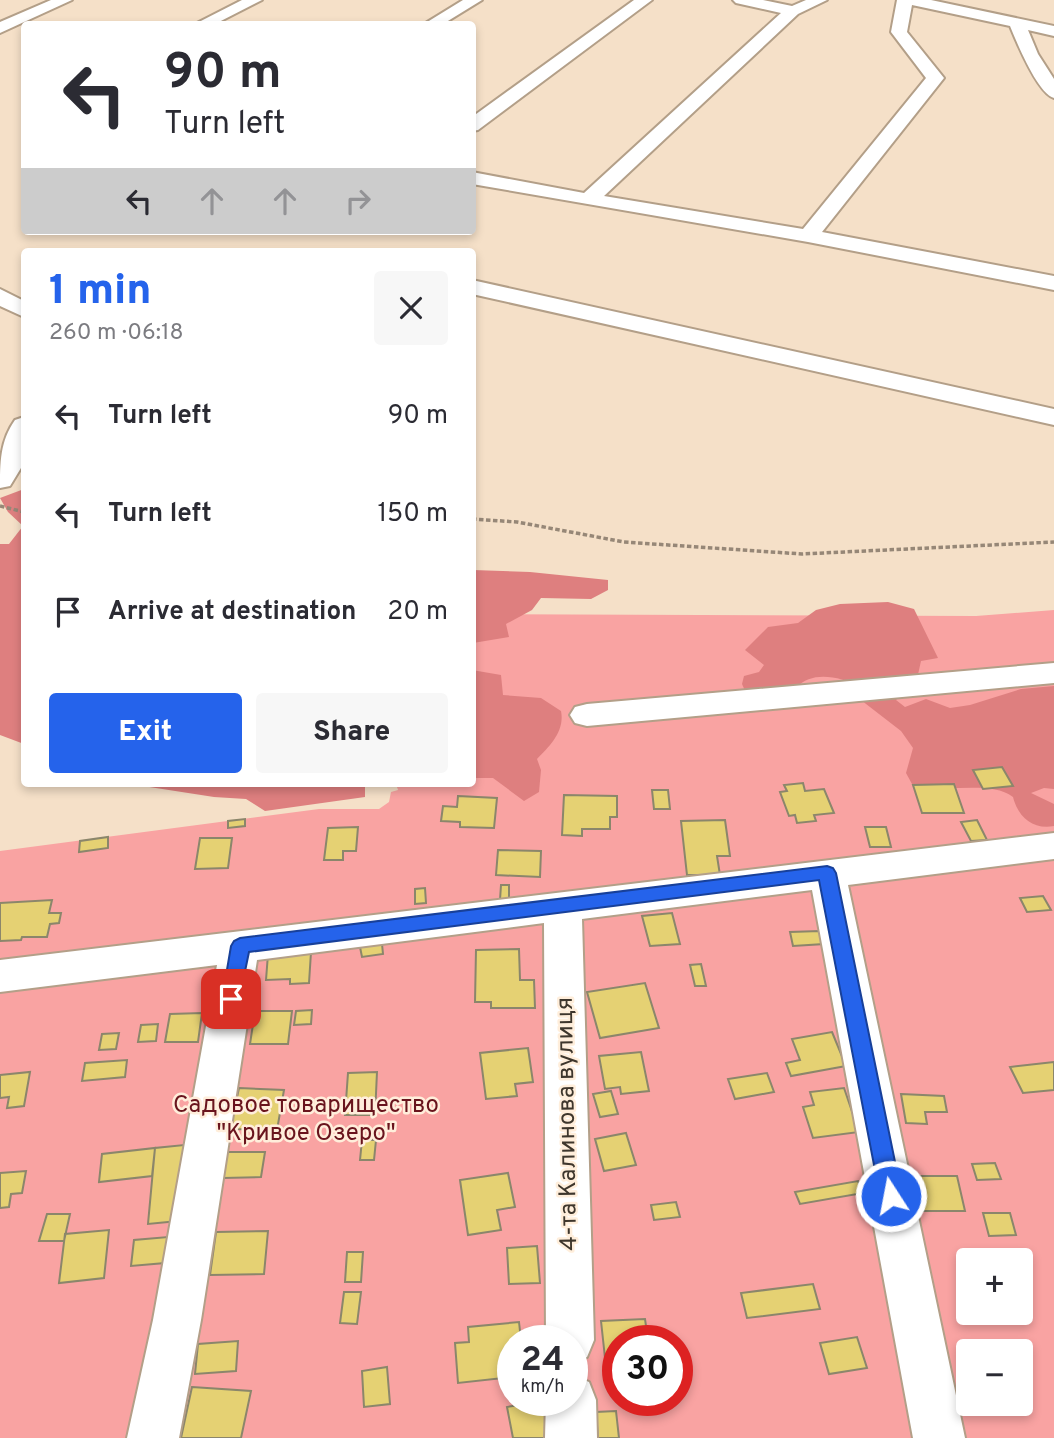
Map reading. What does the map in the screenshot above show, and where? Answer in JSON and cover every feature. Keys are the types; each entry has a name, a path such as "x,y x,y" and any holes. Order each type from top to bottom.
{"street":[{"path":"0,28 64,0"},
{"path":"209,21 254,0"},
{"path":"437,21 474,0"},
{"path":"476,123 644,0"},
{"path":"741,0 793,11"},
{"path":"587,200 793,11 819,0"},
{"path":"808,236 935,78 898,32 907,0 1054,31"},
{"path":"1017,23 1030,54 1054,93"},
{"path":"476,179 808,236 1054,283"},
{"path":"476,288 1054,417"},
{"path":"0,296 21,308"},
{"path":"0,480 6,475 21,430"},
{"path":"587,715 1054,673"},
{"path":"0,976 1054,846"},
{"path":"827,873 939,1438"},
{"name":"4-та Калинова вулиця","path":"563,908 570,1325"},
{"path":"153,1438 177,1321 240,946"},
{"path":"570,1416 571,1438"}],"path":[{"path":"0,506 21,511"},
{"path":"476,519 517,522 624,542 790,554 1054,542"}],"green space":[{"name":"Садовое товарищество \"Кривое Озеро\"","path":"1054,610 1054,1438 0,1438 0,851 319,809 379,809 389,802 391,792 398,790 397,787 476,787 476,614 976,616"}],"shaded area":[{"path":"21,490 21,524 8,512 0,498"},
{"path":"21,529 21,743 0,735 0,544 9,544"},
{"path":"476,570 530,572 608,580 608,590 591,599 541,598 532,610 506,624 509,637 476,642"},
{"path":"888,602 914,609 938,658 921,661 917,679 896,700 905,707 926,699 950,708 970,705 1021,689 1054,686 1054,789 1044,788 1031,793 1054,804 1054,826 1033,824 1019,811 1013,797 1003,792 912,784 906,773 913,748 901,731 857,697 859,686 835,678 818,677 803,682 796,688 746,693 742,684 744,676 759,672 764,665 745,650 768,627 798,623 816,610 840,604"},
{"path":"476,671 501,675 503,695 541,698 561,711 559,732 537,759 541,770 539,792 524,801 493,778 476,778"},
{"path":"149,787 365,787 365,797 265,811 246,799"}],"building":[{"path":"1002,767 1013,786 983,789 973,770"},
{"path":"803,783 805,791 824,789 834,813 814,815 816,821 797,823 795,815 789,816 780,792 787,791 784,785"},
{"path":"954,784 964,813 922,813 913,785"},
{"path":"652,790 668,790 670,809 654,809"},
{"path":"564,795 617,796 617,817 610,817 610,829 582,829 582,836 562,835"},
{"path":"458,796 497,798 494,828 460,827 460,822 441,821 443,806 457,807"},
{"path":"245,819 245,826 228,828 228,821"},
{"path":"725,820 730,856 717,856 720,875 687,875 681,821"},
{"path":"977,820 987,840 971,841 961,822"},
{"path":"358,827 356,851 343,851 343,860 324,860 328,828"},
{"path":"865,827 886,827 891,847 870,847"},
{"path":"108,837 108,848 79,852 80,841"},
{"path":"200,838 232,838 228,868 195,869"},
{"path":"498,850 541,851 540,877 496,875"},
{"path":"501,885 509,885 509,900 500,900"},
{"path":"425,888 426,903 415,904 415,889"},
{"path":"1043,896 1051,910 1027,912 1020,898"},
{"path":"52,900 49,913 61,913 59,923 50,924 47,937 22,937 21,940 0,941 0,903"},
{"path":"672,913 680,944 650,946 642,916"},
{"path":"820,931 824,944 793,946 790,932"},
{"path":"382,944 383,954 362,957 360,947"},
{"path":"519,949 520,980 534,980 535,1008 491,1008 491,1002 475,1002 476,950"},
{"path":"311,952 309,983 290,984 290,979 266,980 268,954"},
{"path":"701,964 706,986 695,986 690,965"},
{"path":"645,983 659,1028 600,1038 587,992"},
{"path":"312,1010 311,1024 294,1025 296,1011"},
{"path":"255,1011 292,1011 288,1044 250,1044"},
{"path":"202,1013 198,1042 165,1042 170,1014"},
{"path":"158,1024 156,1041 138,1042 141,1025"},
{"path":"832,1032 846,1066 791,1076 786,1063 800,1060 792,1039"},
{"path":"119,1033 116,1049 99,1050 102,1034"},
{"path":"528,1048 533,1082 515,1084 517,1096 486,1099 480,1053"},
{"path":"641,1052 649,1091 621,1094 620,1087 605,1089 599,1056"},
{"path":"127,1060 125,1077 82,1081 85,1063"},
{"path":"1054,1062 1054,1090 1023,1093 1010,1067"},
{"path":"30,1072 24,1106 7,1108 9,1097 0,1098 0,1075"},
{"path":"377,1072 375,1115 345,1115 348,1073"},
{"path":"767,1073 774,1092 735,1099 728,1079"},
{"path":"239,1088 284,1090 277,1130 230,1129"},
{"path":"844,1088 859,1132 813,1138 803,1107 814,1105 810,1092"},
{"path":"611,1091 618,1114 600,1117 593,1094"},
{"path":"901,1094 944,1096 947,1112 925,1112 927,1124 906,1123"},
{"path":"626,1133 636,1165 604,1171 595,1139"},
{"path":"362,1140 376,1140 374,1160 360,1160"},
{"path":"184,1145 178,1221 148,1224 155,1148"},
{"path":"155,1148 152,1176 99,1182 102,1154"},
{"path":"227,1152 265,1152 261,1177 223,1178"},
{"path":"995,1163 1001,1179 977,1180 972,1164"},
{"path":"26,1171 22,1193 11,1194 9,1207 0,1208 0,1173"},
{"path":"508,1173 515,1207 497,1210 501,1230 468,1235 460,1180"},
{"path":"910,1176 957,1176 965,1211 917,1211"},
{"path":"858,1181 863,1193 800,1204 795,1192"},
{"path":"676,1202 680,1217 654,1220 651,1205"},
{"path":"983,1213 1010,1213 1016,1235 989,1236"},
{"path":"47,1214 70,1214 64,1241 39,1241"},
{"path":"109,1230 104,1278 59,1283 65,1234"},
{"path":"268,1231 264,1274 210,1275 216,1232"},
{"path":"168,1237 165,1263 131,1266 134,1240"},
{"path":"537,1246 540,1283 509,1284 507,1248"},
{"path":"347,1252 363,1252 361,1282 345,1282"},
{"path":"813,1284 820,1309 747,1318 741,1293"},
{"path":"344,1292 361,1292 357,1324 340,1323"},
{"path":"645,1319 646,1325 602,1325 602,1330 601,1321"},
{"path":"519,1322 519,1325 497,1325 497,1379 458,1383 455,1343 469,1342 468,1327"},
{"path":"857,1337 867,1368 829,1374 820,1343"},
{"path":"238,1341 236,1371 195,1374 198,1344"},
{"path":"387,1367 390,1404 364,1407 362,1371"},
{"path":"192,1387 251,1391 241,1438 181,1438"},
{"path":"596,1412 602,1412 602,1416 617,1416 619,1438 598,1438"},
{"path":"509,1416 548,1416 552,1438 513,1438"}],"route":[{"path":"231,999 240,946 563,908 827,873 891,1196"}]}
